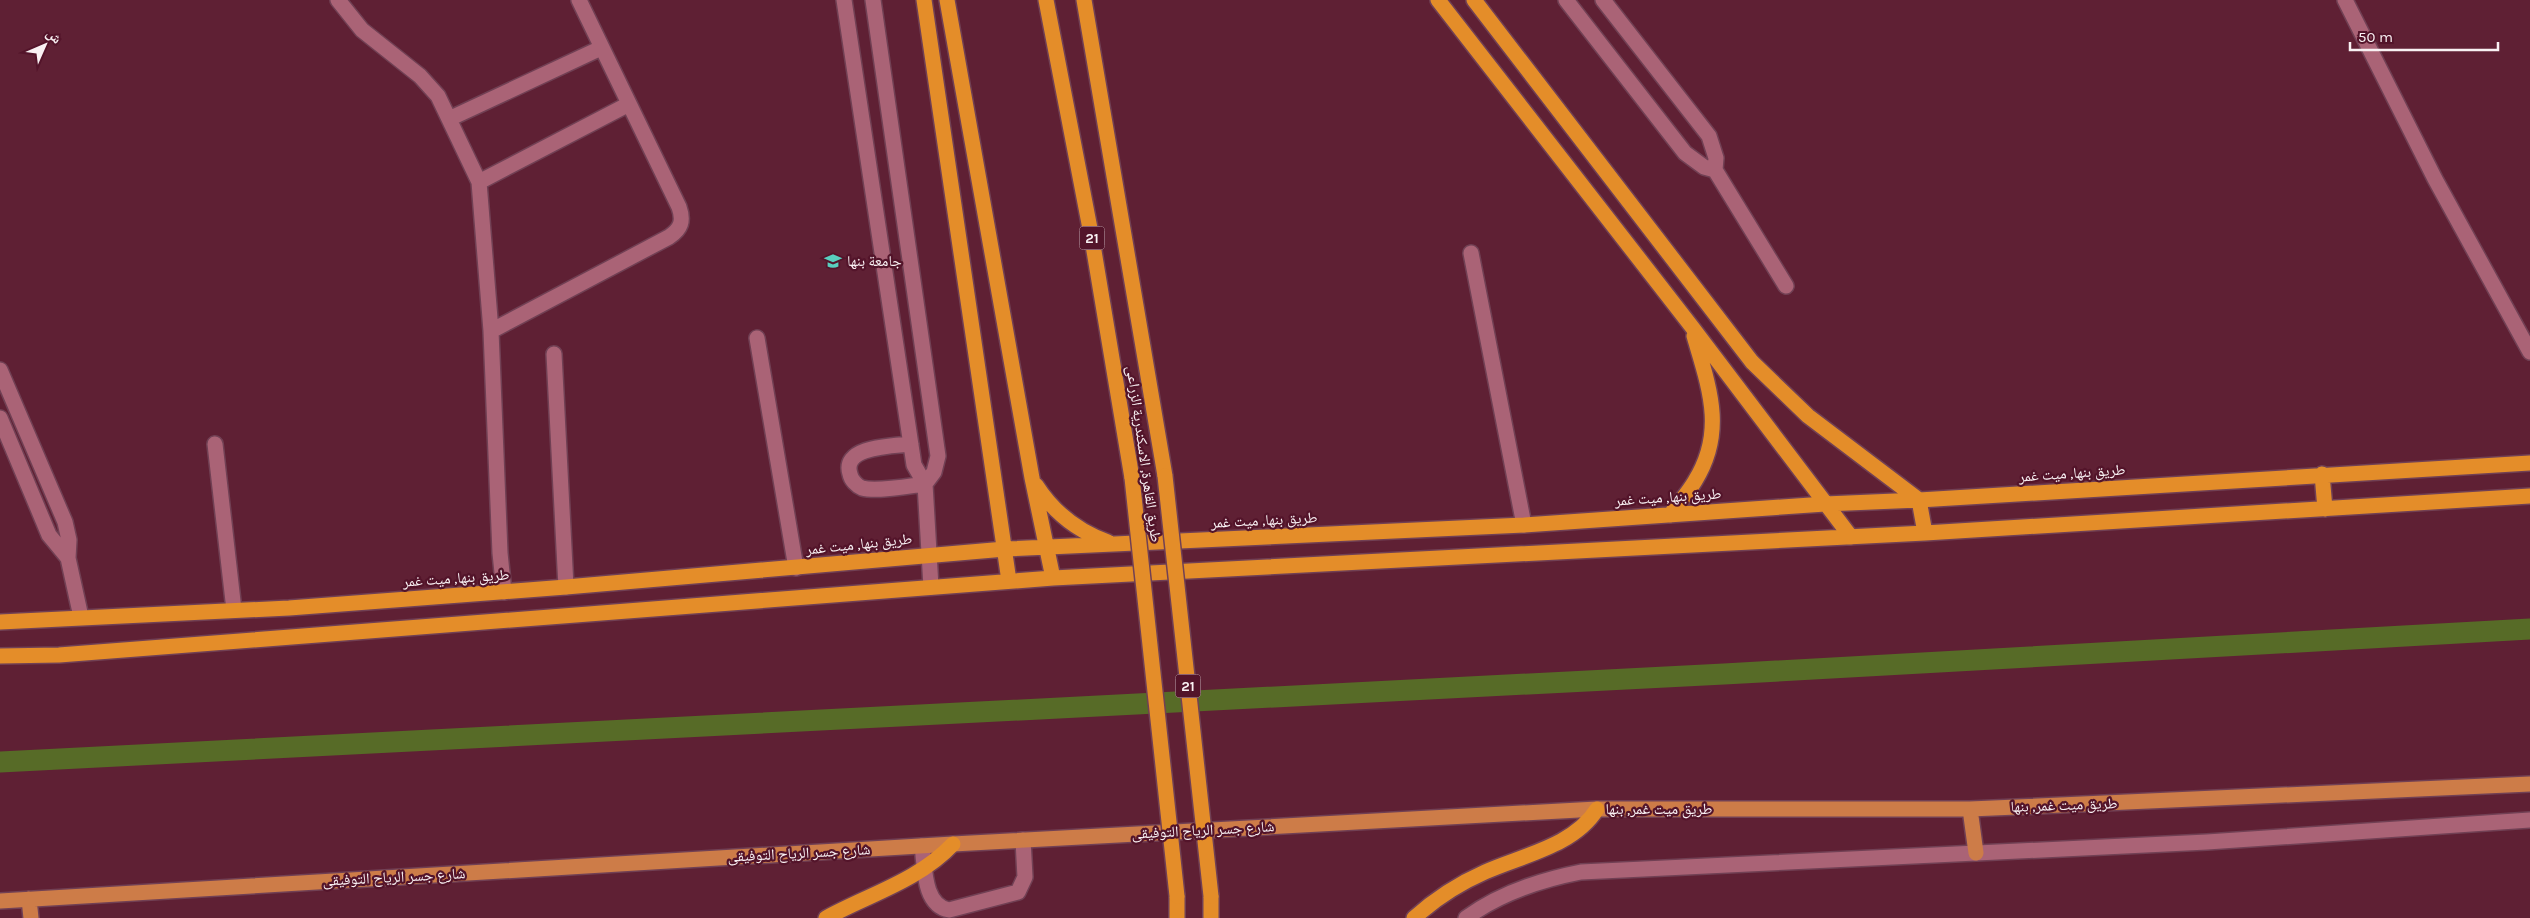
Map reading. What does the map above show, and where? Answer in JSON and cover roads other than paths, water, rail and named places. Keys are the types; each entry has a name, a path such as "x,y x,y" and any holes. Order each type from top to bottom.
{"highway":[{"path":"924,0 1009,581"},
{"path":"948,0 1032,478 1053,578"},
{"name":"طريق القاهرة, الاسكندرية الزراعى","path":"1046,0 1092,239 1132,478 1177,896 1177,918"},
{"name":"طريق القاهرة, الاسكندرية الزراعى","path":"1084,0 1165,476 1211,896 1211,918"},
{"path":"1438,0 1692,327 1850,537"},
{"path":"1474,0 1752,362 1808,416 1919,500 1925,533"},
{"path":"1670,515 1696,480 1706,459 1712,436 1713,413 1710,389 1692,327"},
{"name":"طريق بنها, ميت غمر","path":"0,622 234,610 504,592 1046,546 1524,525 1825,504 2530,463"},
{"path":"2322,474 2325,509"},
{"path":"1032,478 1049,502 1075,526 1094,537 1114,544"},
{"path":"0,656 59,655 1053,578 1925,533 2530,496"},
{"path":"1414,918 1461,884 1572,836 1586,825 1597,810"},
{"path":"826,918 903,882 926,869 954,844"}],"main road":[{"name":"طريق ميت غمر, بنها","path":"1597,810 1970,808 2530,784"},
{"path":"1970,808 1976,853"},
{"name":"شارع جسر الرياح التوفيقى","path":"0,901 1023,840 1597,810"},
{"path":"29,899 31,918"}],"street":[{"path":"338,0 362,30 420,76 438,96 451,118 479,182 490,332 500,553 504,592"},
{"path":"490,332 676,232 681,224 682,216 578,0"},
{"path":"844,0 914,465 925,484 931,587"},
{"path":"873,0 938,456 934,472 925,484 862,488 854,482 849,473 850,463 855,455 911,444"},
{"path":"1566,0 1685,153 1704,167 1715,170"},
{"path":"1603,0 1708,136 1716,158 1715,170 1786,286"},
{"path":"2345,0 2435,179 2530,352"},
{"path":"451,118 601,48"},
{"path":"479,182 629,104"},
{"path":"1471,253 1524,525"},
{"path":"756,338 796,568"},
{"path":"554,354 566,587"},
{"path":"0,370 65,522 69,540 68,558 81,617"},
{"path":"0,418 49,535 68,558"},
{"path":"215,444 234,610"},
{"path":"1466,918 1514,891 1543,880 1581,872 2207,842 2530,820"},
{"path":"922,846 932,899 944,909 949,910 1013,894 1024,883 1023,840"}],"waterway":[{"path":"0,762 1724,674 2530,629"}],"place":[{"name":"جامعة بنها","path":"833,261"}]}
